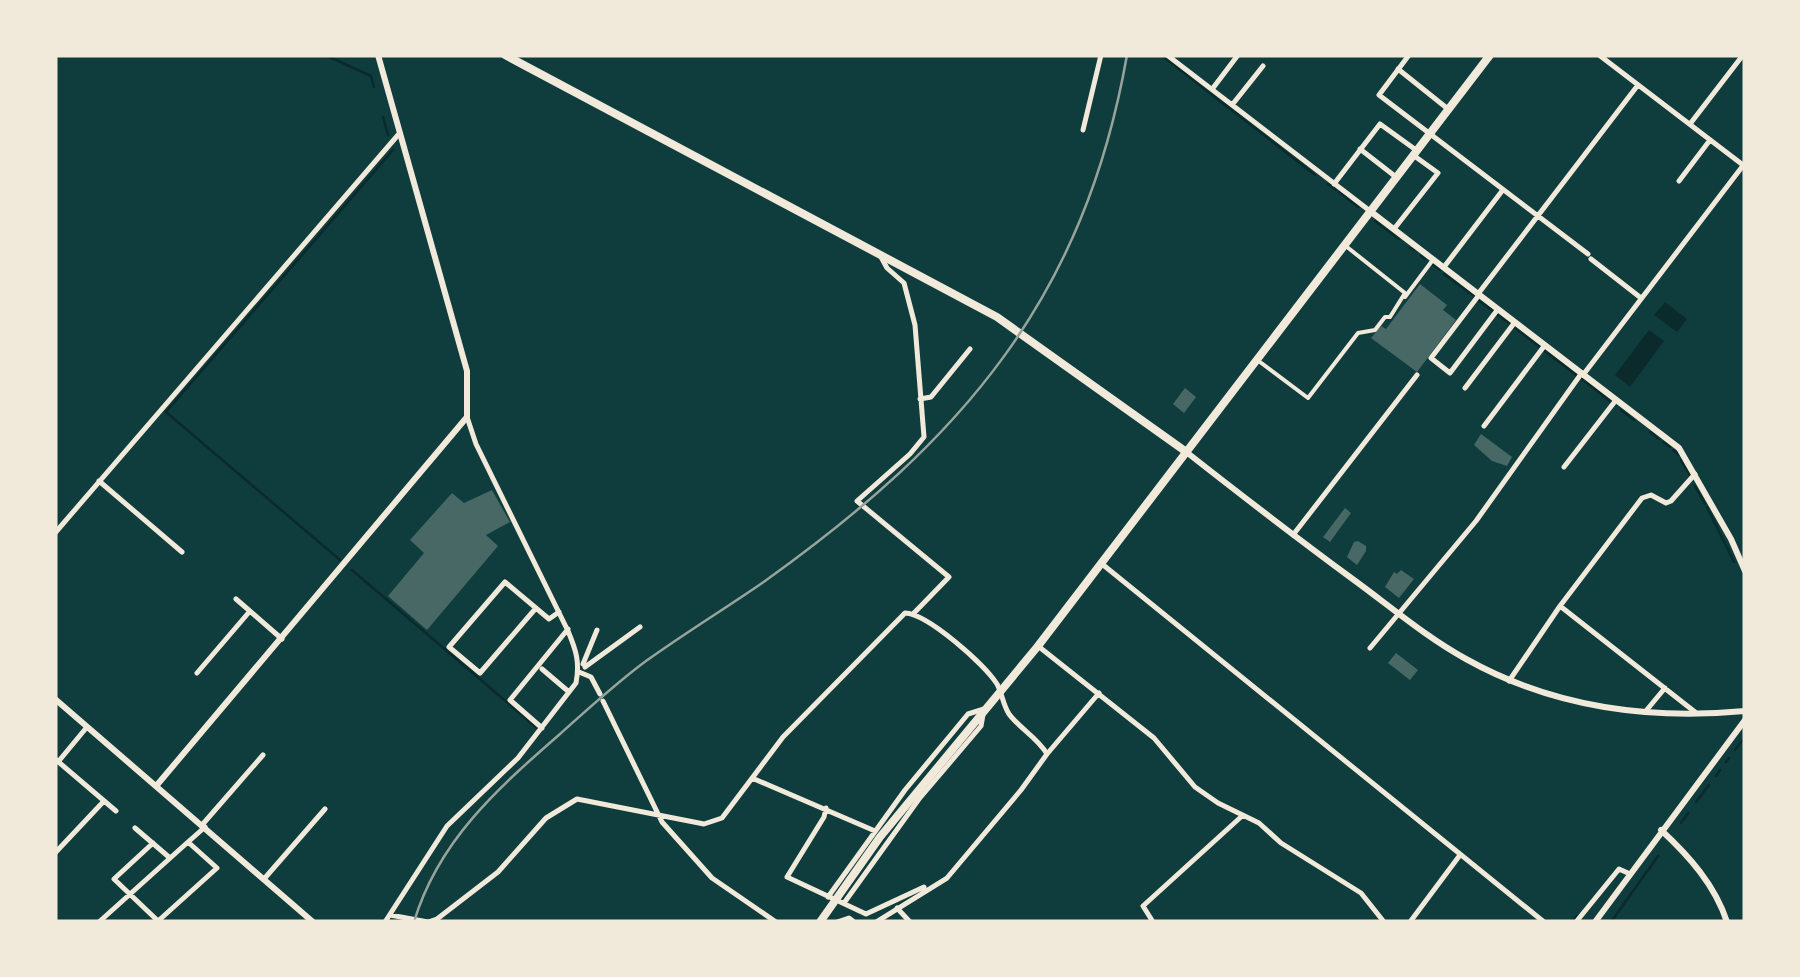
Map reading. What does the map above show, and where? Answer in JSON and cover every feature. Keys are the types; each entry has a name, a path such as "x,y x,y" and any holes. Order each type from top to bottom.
{"highway":[{"path":"505,55 997,316 1184,452"},
{"path":"820,922 880,837 1038,646 1486,56"}],"street":[{"path":"378,55 467,370 467,416 476,444 658,816 712,878 776,922"},
{"path":"1082,130 1101,55"},
{"path":"1167,55 1679,448 1745,572"},
{"path":"1212,90 1238,55"},
{"path":"1409,55 1378,95 1642,298"},
{"path":"1370,648 1486,507 1582,374 1744,164 1598,55"},
{"path":"1689,124 1743,55"},
{"path":"1232,105 1263,66"},
{"path":"1398,70 1448,108"},
{"path":"1498,310 1450,373 1430,358 1638,86"},
{"path":"1334,184 1380,124 1438,173 1394,229"},
{"path":"55,532 398,135"},
{"path":"1679,180 1710,140"},
{"path":"1360,149 1396,177"},
{"path":"1444,268 1502,191"},
{"path":"1344,245 1405,296"},
{"path":"880,252 887,268 906,288 919,353 924,437 856,501 948,577 914,614"},
{"path":"1256,359 1308,398 1358,334 1375,330 1433,259"},
{"path":"1465,388 1515,322"},
{"path":"1484,426 1545,345"},
{"path":"920,399 931,397 970,349"},
{"path":"1293,535 1417,376"},
{"path":"1564,467 1616,400"},
{"path":"157,786 467,416"},
{"path":"1184,452 1452,651 1509,681 1587,705 1645,713 1697,715 1745,711"},
{"path":"1509,681 1642,498 1651,495 1666,503 1695,474"},
{"path":"99,482 182,552"},
{"path":"1099,562 1544,922"},
{"path":"536,608 480,673 449,647 505,582 536,608 549,619 559,612"},
{"path":"236,599 282,639"},
{"path":"1560,606 1697,715"},
{"path":"196,674 250,611"},
{"path":"390,915 428,922 437,919 498,872 546,818 577,799 714,823 722,818 782,736 905,614 914,614 969,654 997,684 1010,715 1033,734 1046,754"},
{"path":"584,665 640,627"},
{"path":"542,728 510,700 568,629"},
{"path":"584,665 597,630"},
{"path":"1038,646 1154,738 1196,787 1259,823 1281,843 1361,893 1384,922"},
{"path":"385,922 446,826 500,778 569,692 578,672 579,656"},
{"path":"542,670 569,692"},
{"path":"578,672 591,677"},
{"path":"1645,713 1666,688"},
{"path":"876,922 962,863 1099,693"},
{"path":"55,699 313,922"},
{"path":"828,897 968,714 984,709 981,726 920,799 844,903"},
{"path":"1595,922 1745,720"},
{"path":"87,727 56,760 116,811"},
{"path":"99,922 188,842 263,756"},
{"path":"752,778 876,830"},
{"path":"55,853 104,801"},
{"path":"264,879 325,808"},
{"path":"826,808 786,877 866,914 891,906 928,885 930,888"},
{"path":"1153,922 1143,906 1242,816"},
{"path":"135,828 170,858"},
{"path":"1661,830 1685,852 1708,882 1727,922"},
{"path":"152,844 114,878 158,922 217,868 188,842"},
{"path":"1410,922 1460,855"},
{"path":"1576,922 1619,869 1630,874"},
{"path":"897,908 910,922"},
{"path":"838,922 844,918 854,922"}],"water":[{"path":"1665,302 1687,319 1677,332 1654,315"},
{"path":"1649,330 1664,341 1630,387 1615,375"}],"building":[{"path":"1420,284 1447,305 1443,310 1456,320 1417,372 1371,338 1381,326 1386,329"},
{"path":"1185,388 1196,397 1184,413 1173,404"},
{"path":"1481,434 1512,457 1507,466 1492,461 1474,445"},
{"path":"492,490 510,522 486,535 498,546 427,630 388,596 424,553 410,540 452,493 464,503"},
{"path":"1345,508 1351,513 1330,542 1323,537"},
{"path":"1358,541 1366,546 1366,551 1357,565 1347,557"},
{"path":"1401,570 1414,579 1399,598 1385,587 1394,572"},
{"path":"1396,653 1418,670 1410,680 1388,663"}],"waterway":[{"path":"325,55 371,76 374,87"},
{"path":"1161,55 1315,175"},
{"path":"383,117 388,135"},
{"path":"340,560 166,412 393,150"},
{"path":"1328,184 1336,190"},
{"path":"1339,192 1358,207"},
{"path":"1375,221 1399,239"},
{"path":"1410,248 1414,250"},
{"path":"1421,256 1425,259"},
{"path":"1432,264 1440,270"},
{"path":"1444,274 1474,296"},
{"path":"1478,300 1493,311"},
{"path":"1498,315 1509,323"},
{"path":"1515,328 1539,346"},
{"path":"1545,351 1576,375"},
{"path":"1582,379 1611,402"},
{"path":"1621,410 1634,420"},
{"path":"1650,432 1659,439"},
{"path":"1663,442 1670,447"},
{"path":"1673,450 1679,455"},
{"path":"1681,460 1690,475"},
{"path":"1695,486 1705,504"},
{"path":"1707,507 1734,562"},
{"path":"352,570 537,728"},
{"path":"1735,750 1745,737"},
{"path":"1726,762 1729,758"},
{"path":"1716,776 1720,770"},
{"path":"1696,802 1709,785"},
{"path":"1681,823 1688,813"},
{"path":"1611,922 1658,856"},
{"path":"1572,922 1577,916"}],"railway":[{"path":"414,922 438,866 454,841 514,775 635,669 835,528 899,474 955,417 1004,357 1046,291 1080,220 1107,142 1127,55"}]}
